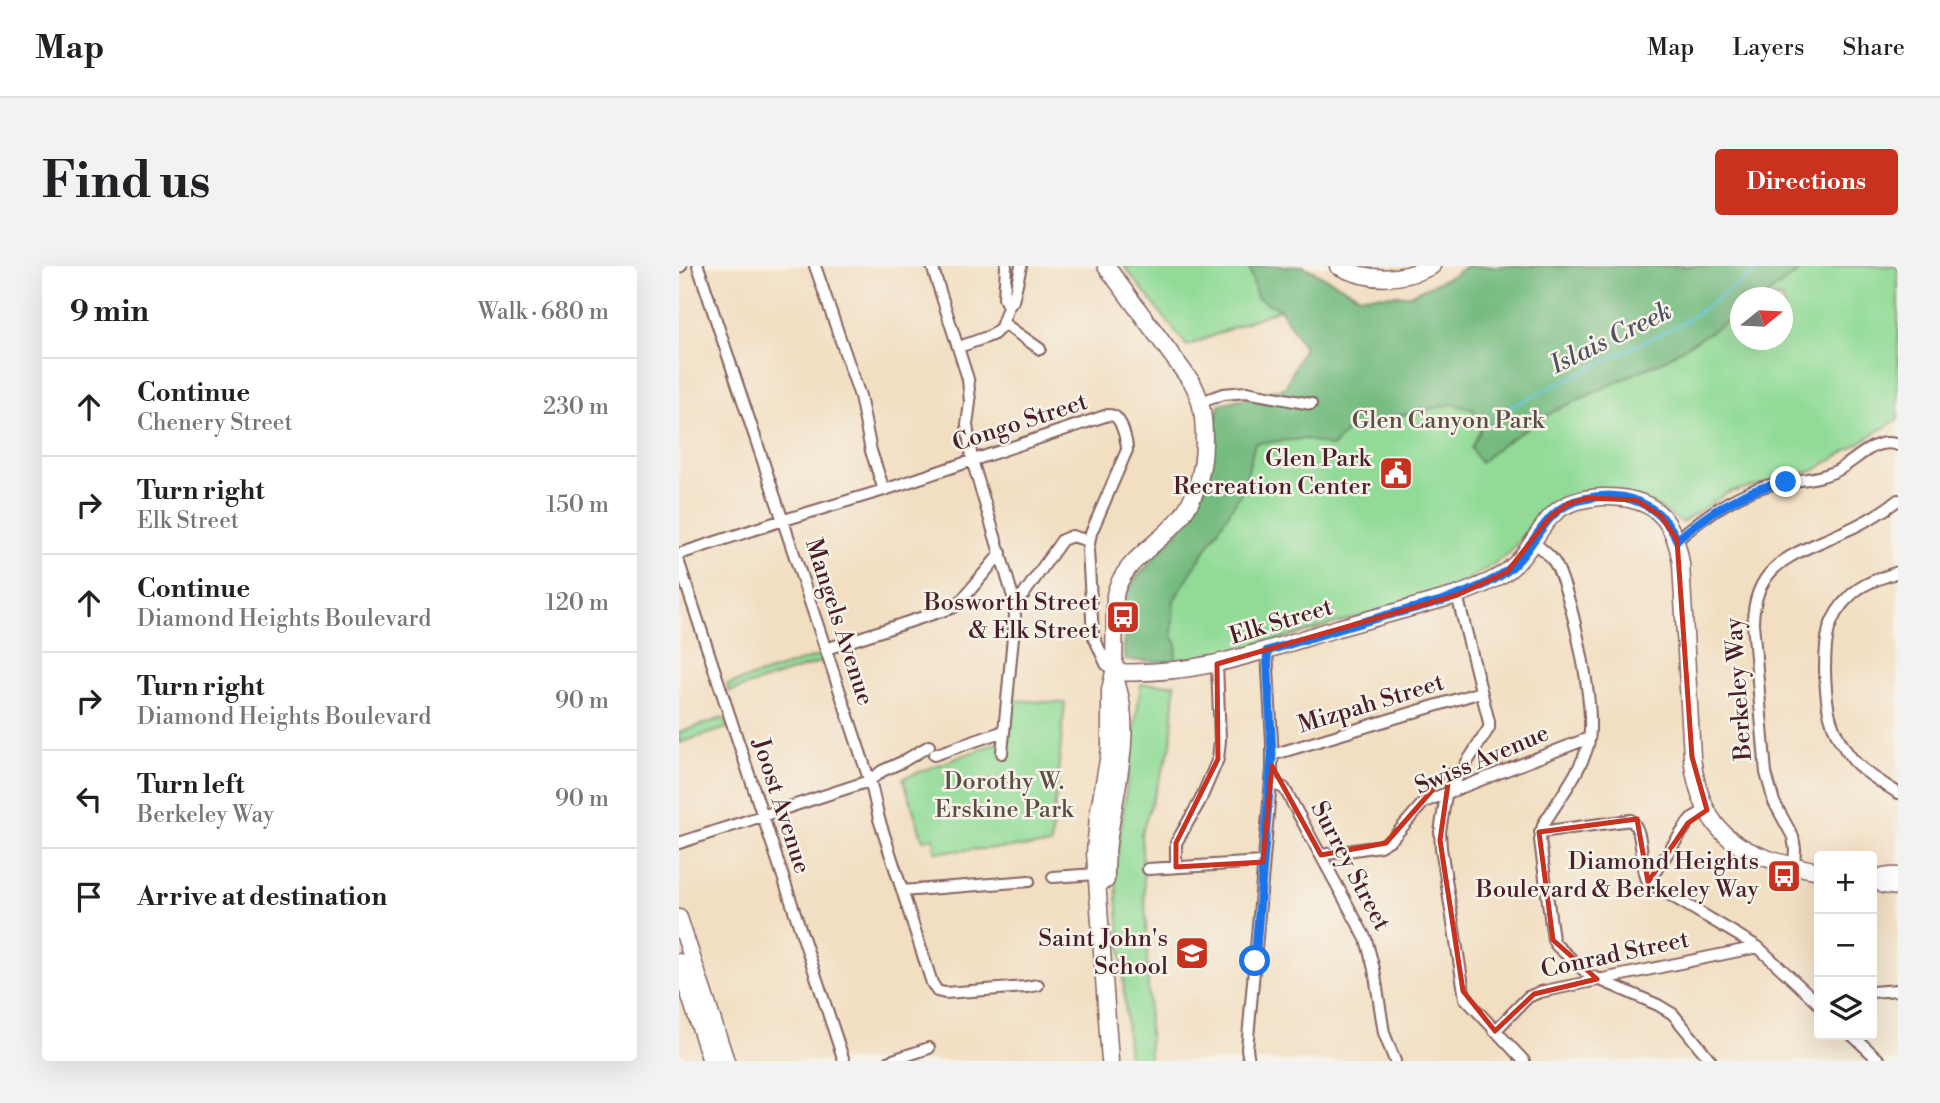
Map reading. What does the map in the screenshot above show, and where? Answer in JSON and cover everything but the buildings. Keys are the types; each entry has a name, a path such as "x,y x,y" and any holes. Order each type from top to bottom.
{"main road":[{"path":"1106,266 1193,384 1201,402 1204,422 1204,456 1199,480 1186,508 1177,522 1131,565 1117,586 1114,604 1110,749 1096,835 1096,874 1110,1061"},
{"path":"1338,266 1359,275 1387,278 1414,274 1431,266"},
{"name":"Elk Street","path":"1114,672 1191,669 1217,664 1457,595 1507,572 1522,558 1550,517 1579,500 1601,497 1636,500 1661,516 1677,540"},
{"path":"1677,540 1681,564 1692,757 1696,782 1707,810 1721,830 1747,852 1814,870"},
{"path":"1114,672 1120,693 1123,750 1109,836 1106,874 1120,1061"},
{"path":"1123,750 1128,740 1131,673"},
{"path":"1877,877 1898,876"},
{"path":"1877,880 1883,885 1898,887"},
{"path":"679,918 726,1061"},
{"path":"679,962 712,1061"}],"street":[{"name":"Mangels Avenue","path":"698,266 826,649 932,983 937,991 945,993 1038,985"},
{"path":"815,266 860,396 871,451 884,490"},
{"path":"932,266 971,391 967,425 972,460 1014,600 1015,616 1002,753"},
{"path":"1006,266 1004,298 1008,307"},
{"path":"959,347 994,334 1003,323 1013,301 1021,266"},
{"path":"1003,323 1040,349"},
{"path":"1201,402 1223,394 1246,392 1311,404"},
{"name":"Congo Street","path":"679,554 884,490 1108,415 1116,416 1127,450 1089,541 1093,635 1106,664 1114,672"},
{"path":"1677,540 1710,514 1756,490 1836,471 1877,444 1898,445"},
{"name":"Berkeley Way","path":"1794,866 1793,837 1774,803 1766,773 1753,623 1755,599 1764,578 1781,561 1878,515 1898,499"},
{"path":"1014,600 1024,594 1062,540 1072,536 1089,541"},
{"path":"1532,542 1544,550 1558,569 1580,649 1590,719 1589,738 1582,760 1540,832 1553,940 1582,970 1673,1014 1711,1061"},
{"path":"826,649 954,607 1001,553"},
{"name":"Joost Avenue","path":"679,564 844,1061"},
{"path":"1898,572 1868,584 1850,595 1833,615 1825,642 1828,710 1839,738 1856,763 1898,793"},
{"path":"1457,595 1489,729 1446,795 1440,840 1463,991 1469,1005 1524,1061"},
{"path":"1249,1061 1247,1049 1271,783 1267,651"},
{"path":"1175,867 1176,843 1200,801 1218,759 1220,740 1217,664"},
{"name":"Mizpah Street","path":"1272,755 1481,692"},
{"path":"679,843 869,781 922,749 932,750 1004,731"},
{"name":"Swiss Avenue","path":"1321,855 1380,846 1392,839 1424,802 1589,738"},
{"name":"Surrey Street","path":"1271,783 1283,788 1366,939 1374,969 1384,1033 1395,1061"},
{"path":"1648,882 1688,823 1707,810"},
{"path":"1540,832 1631,820 1638,827 1643,868 1648,882 1758,947 1814,996"},
{"path":"1148,869 1263,862"},
{"path":"1053,877 1096,874"},
{"path":"902,891 1029,881"},
{"name":"Conrad Street","path":"1495,1031 1534,994 1758,947"},
{"path":"1877,992 1898,990"},
{"path":"1857,1040 1880,1061"},
{"path":"890,1061 929,1048"}],"highlighted area":[{"path":"1588,498 1636,500 1661,516 1677,540 1692,757 1707,810 1688,823 1648,882 1637,819 1539,832 1553,940 1597,979 1534,994 1495,1031 1463,991 1440,840 1450,770 1386,843 1321,855 1272,766 1263,862 1176,867 1176,843 1218,759 1217,664 1457,595 1507,572 1550,517 1568,504"}],"green space":[{"name":"Glen Canyon Park","path":"1124,266 1303,266 1360,296 1410,295 1454,275 1466,266 1898,266 1898,419 1815,470 1727,493 1682,522 1651,502 1562,499 1539,515 1509,553 1447,591 1230,654 1177,662 1127,660 1124,657 1125,596 1132,583 1176,534 1207,483 1220,404 1324,379 1280,309 1187,346"},
{"path":"1249,266 1303,266 1360,296 1410,295 1454,275 1466,266 1806,266 1778,287 1730,287 1730,320 1662,361 1556,410 1501,445 1480,463 1471,448 1480,431 1474,410 1453,404 1379,420 1348,430 1332,447 1306,439 1255,443 1243,490 1174,600 1172,636 1177,644 1175,662 1127,660 1124,657 1125,596 1132,583 1176,534 1207,483 1220,404 1285,388 1304,347 1280,309 1257,298"},
{"path":"824,654 826,660 729,692 727,685"},
{"path":"1141,684 1175,684 1171,745 1141,834 1150,1061 1129,1061 1115,869"},
{"name":"Dorothy W. Erskine Park","path":"1009,700 1065,703 1051,845 935,852 934,838 923,840 903,778 1005,740"},
{"path":"723,718 727,728 679,743 679,732"}],"waterway":[{"name":"Islais Creek","path":"1505,410 1687,321 1763,266"}],"place":[{"name":"Glen Park Recreation Center","path":"1396,473"},
{"name":"Bosworth Street & Elk Street","path":"1123,617"},
{"name":"Diamond Heights Boulevard & Berkeley Way","path":"1784,876"},
{"name":"Saint John's School","path":"1192,953"}],"route":[{"path":"1255,961 1271,783 1267,651 1457,595 1489,582 1522,558 1550,517 1568,504 1579,500 1615,497 1636,500 1654,509 1668,523 1677,540 1724,505 1756,490 1786,482"}]}
